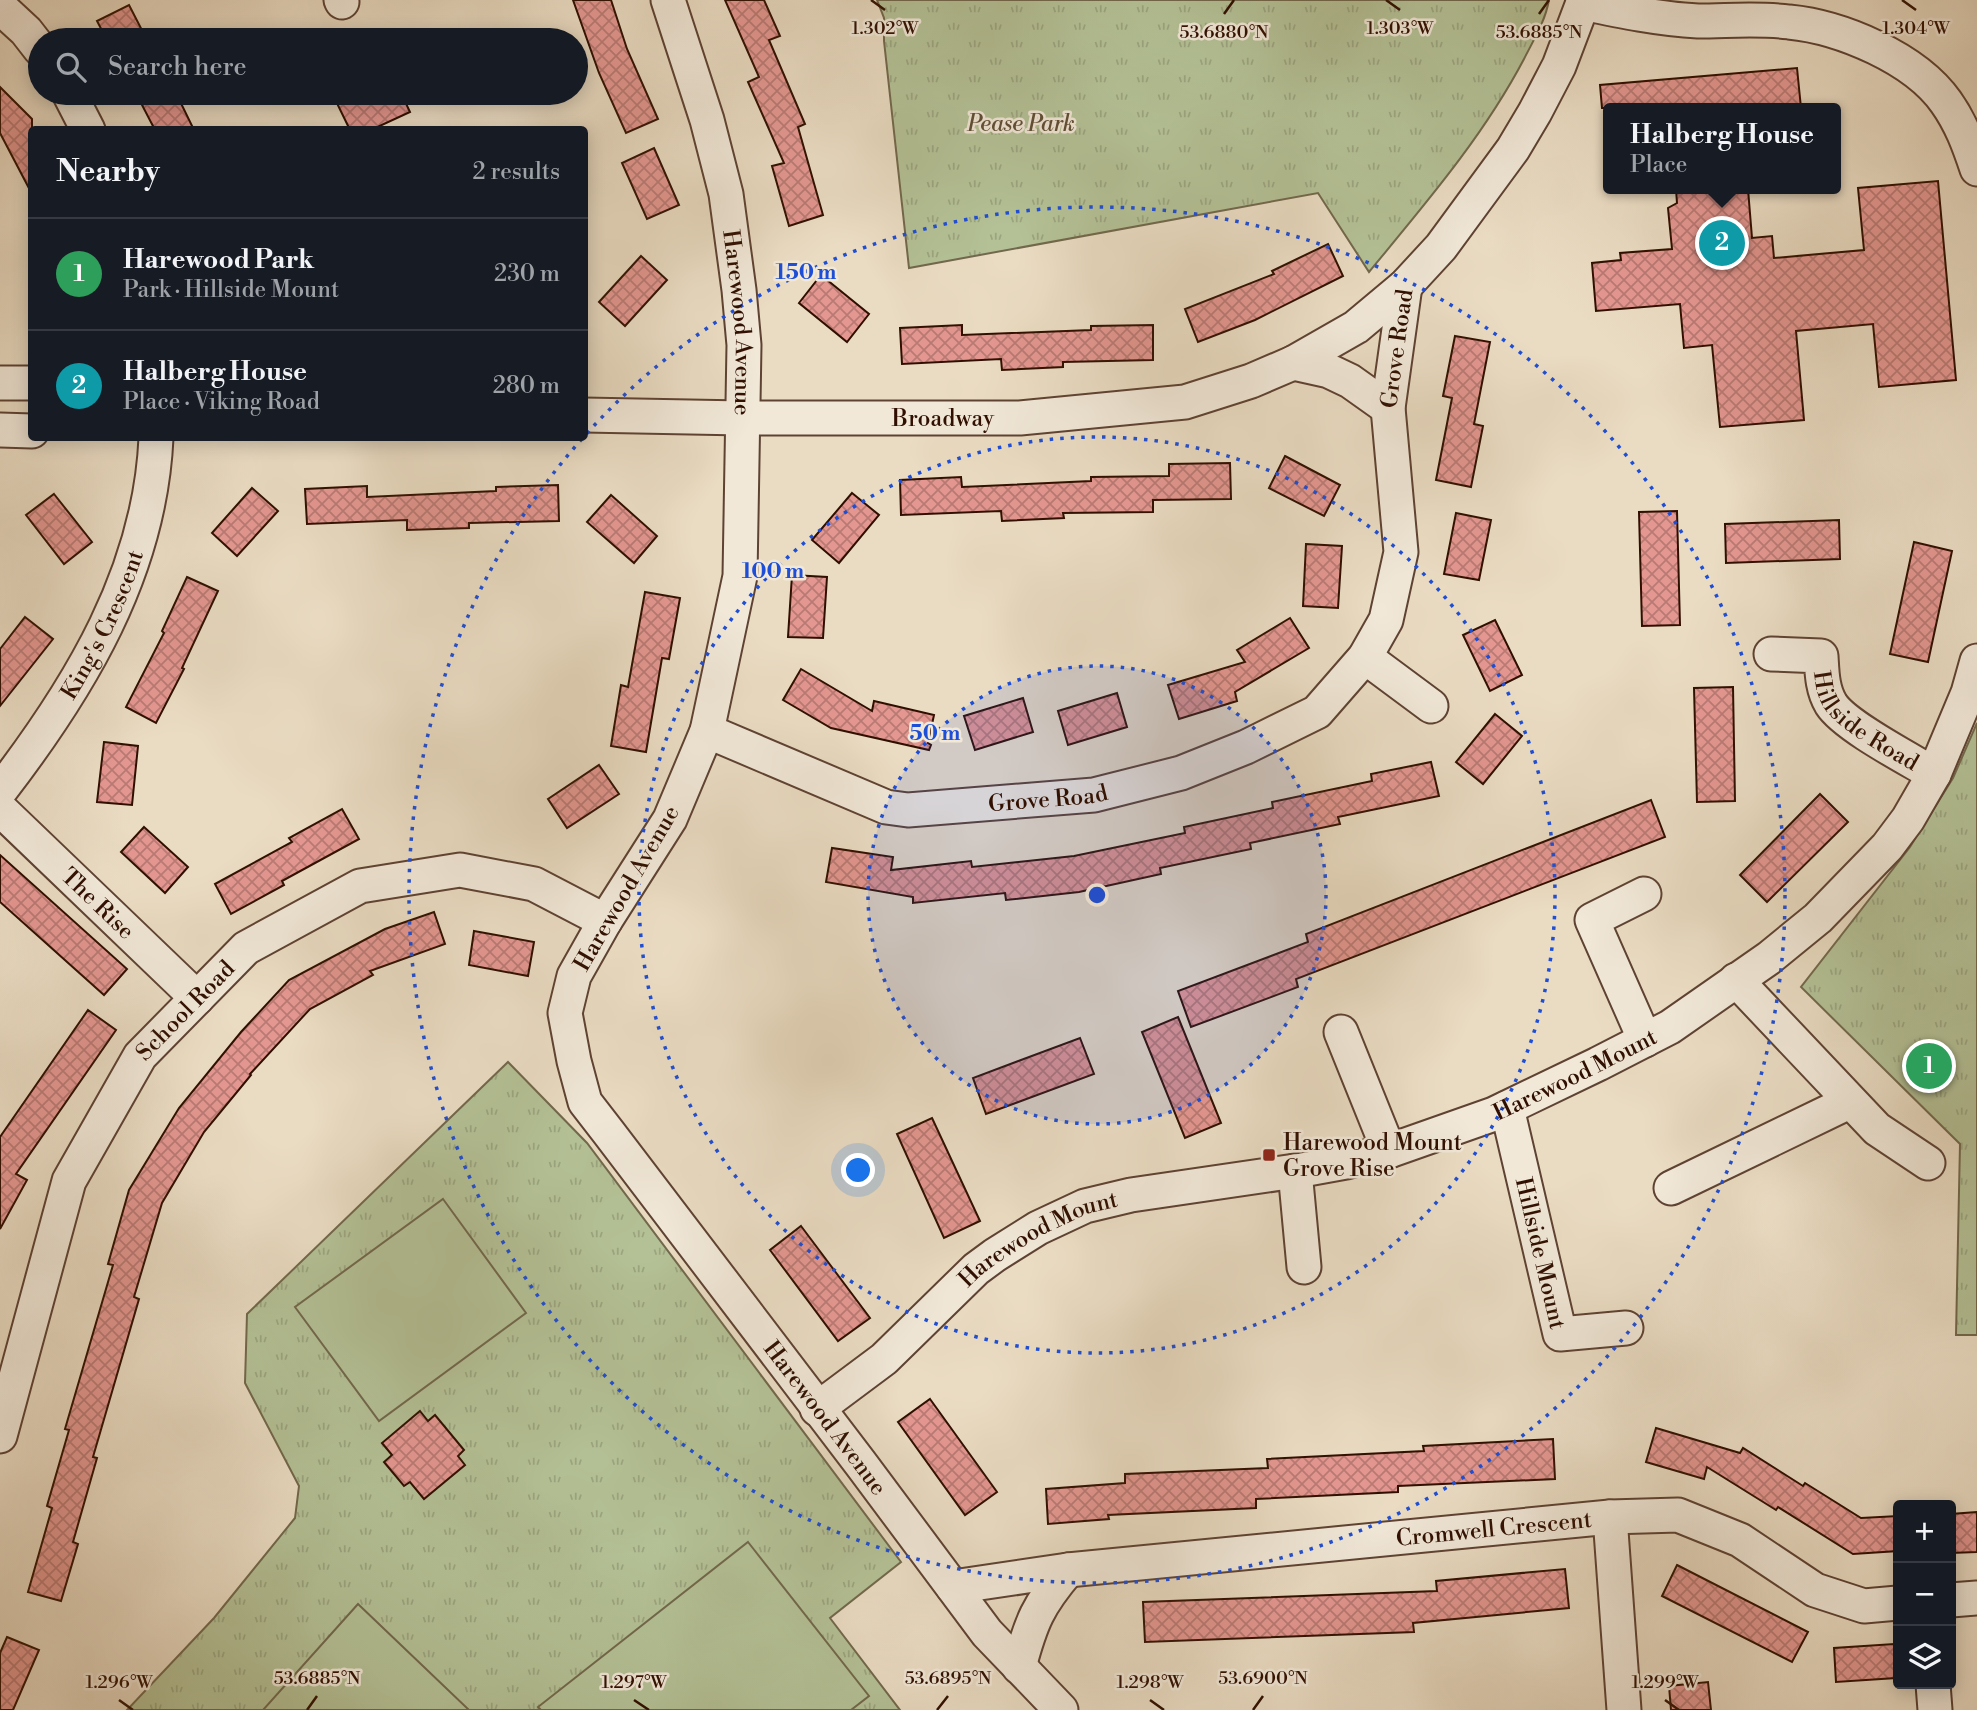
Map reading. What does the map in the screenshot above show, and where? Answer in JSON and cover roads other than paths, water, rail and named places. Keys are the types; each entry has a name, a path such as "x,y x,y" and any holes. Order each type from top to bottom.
{"street":[{"name":"Harewood Avenue","path":"668,0 707,120 726,194 740,304 744,345 740,576 707,731 670,819 605,921 574,976 565,1013 574,1061 585,1102 987,1633 1061,1710"},
{"path":"1583,2 1641,15 1697,21 1753,10 1864,43 1900,61 1924,79 1944,100 1965,134 1977,169"},
{"name":"Grove Road","path":"707,731 886,807 921,809 1094,795 1181,773 1246,747 1317,712 1365,657 1386,620 1401,552 1388,408 1405,286 1441,247 1513,149 1559,66 1583,2"},
{"path":"0,7 28,34"},
{"path":"74,105 86,126"},
{"name":"Broadway","path":"588,415 1020,418 1185,402 1251,382 1293,363 1356,327 1405,286"},
{"path":"1293,363 1329,371 1350,381 1388,408"},
{"path":"0,383 28,383"},
{"path":"0,430 28,431"},
{"name":"King's Crescent","path":"0,791 31,750 93,654 123,588 137,548 146,508 156,441"},
{"name":"Hillside Road","path":"1771,654 1821,656 1824,686 1831,704 1844,719 1934,774"},
{"path":"1365,657 1431,706"},
{"name":"Harewood Mount","path":"817,1409 884,1359 976,1269 1038,1228 1085,1206 1114,1198 1294,1171 1389,1152 1507,1108 1670,1027 1818,918 1849,888 1901,828 1934,774 1961,713 1977,661"},
{"name":"The Rise","path":"0,809 197,998"},
{"name":"School Road","path":"0,1436 69,1181 140,1056 247,948 360,886 460,870 534,884 605,921"},
{"path":"1644,894 1592,920 1645,1040"},
{"path":"1736,980 1877,1129 1928,1163"},
{"path":"1341,1032 1389,1152"},
{"path":"1671,1188 1849,1102"},
{"name":"Hillside Mount","path":"1507,1108 1560,1334 1626,1328"},
{"path":"1294,1171 1304,1267"},
{"name":"Cromwell Crescent","path":"953,1587 1068,1570 1610,1517 1678,1515 1740,1540 1815,1590 1864,1606 1893,1603"},
{"path":"1610,1517 1624,1710"},
{"path":"1019,1667 1030,1625 1044,1600 1068,1570"},
{"path":"1956,1600 1977,1598"},
{"path":"1933,1689 1935,1710"}],"place":[{"name":"Halberg House","path":"1722,243"},
{"name":"Harewood Park","path":"1929,1066"},
{"name":"Harewood Mount Grove Rise","path":"1269,1155"}],"park label":[{"name":"Pease Park","path":"1021,123"}]}
